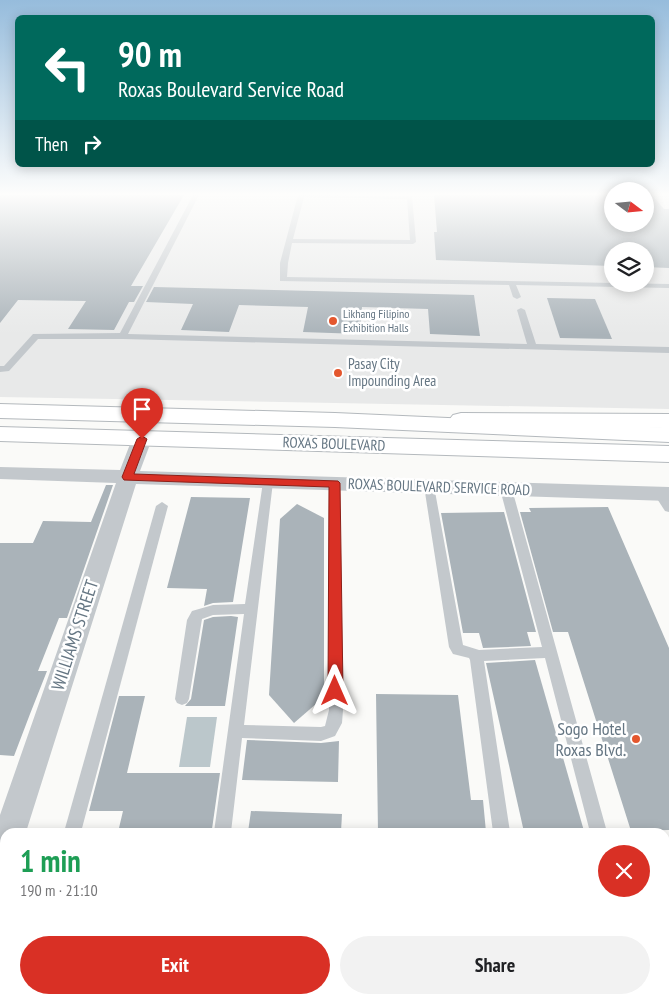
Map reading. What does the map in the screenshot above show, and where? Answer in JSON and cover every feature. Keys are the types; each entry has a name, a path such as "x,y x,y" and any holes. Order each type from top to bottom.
{"main road":[{"name":"ROXAS BOULEVARD","path":"0,412 335,420 669,421"},
{"name":"ROXAS BOULEVARD","path":"335,420 669,435"},
{"name":"ROXAS BOULEVARD","path":"0,434 669,454"}],"street":[{"name":"WILLIAMS STREET","path":"11,828 142,439"},
{"name":"ROXAS BOULEVARD SERVICE ROAD","path":"0,473 506,489 666,499"}],"lane":[{"path":"123,336 172,242"},
{"path":"289,242 283,279 669,286"},
{"path":"389,242 413,242"},
{"path":"512,284 517,297"},
{"path":"521,310 532,346"},
{"path":"0,369 6,369 36,336 123,336 669,350"},
{"path":"223,828 268,482"},
{"path":"235,732 321,734 330,731 334,723 336,710 334,483"},
{"path":"429,486 456,647 458,650 473,652 476,656 500,828"},
{"path":"506,489 598,828"},
{"path":"73,828 162,506"},
{"path":"182,700 194,620 198,615 213,610 251,609"},
{"path":"476,656 550,652"}],"shaded area":[{"path":"0,242 669,242 669,409 0,397"},
{"path":"187,717 217,717 210,767 179,767"}],"building":[{"path":"0,242 157,242 131,286 143,286 134,302 129,302 114,330 68,329 86,301 18,300 0,323"},
{"path":"435,242 669,242 669,268 654,267 654,242 604,242 604,266 436,260"},
{"name":"Likhang Filipino Exhibition Halls","path":"154,287 474,295 480,336 430,334 428,309 362,307 360,334 303,332 308,307 239,305 229,332 181,330 193,304 146,302"},
{"path":"547,298 595,299 612,339 560,338"},
{"path":"106,485 113,485 67,618 59,618 38,671 47,671 14,756 0,755 0,543 33,543 43,521 91,522"},
{"path":"191,497 250,498 233,602 213,603 204,606 207,589 167,588"},
{"path":"297,504 324,518 324,697 294,723 269,695 280,519"},
{"name":"Sogo Hotel Roxas Blvd.","path":"608,507 669,648 669,828 630,828 568,632 553,632 520,512 531,512 529,508"},
{"path":"504,512 536,632 527,632 531,646 483,648 479,633 463,633 441,513"},
{"path":"213,617 238,617 225,706 185,706 191,699 204,620"},
{"path":"535,660 583,828 523,828 486,663"},
{"path":"376,694 458,695 471,800 483,800 486,828 378,828"},
{"path":"119,696 145,696 127,773 220,773 212,828 119,828 123,811 89,811"},
{"path":"247,740 321,743 339,741 338,782 242,780"},
{"path":"251,811 342,814 341,828 249,828"}],"place":[{"name":"Likhang Filipino Exhibition Halls","path":"333,321"},
{"name":"Pasay City Impounding Area","path":"338,373"},
{"name":"Sogo Hotel Roxas Blvd.","path":"636,739"}],"route":[{"path":"142,439 128,477 334,483 335,691"}]}
